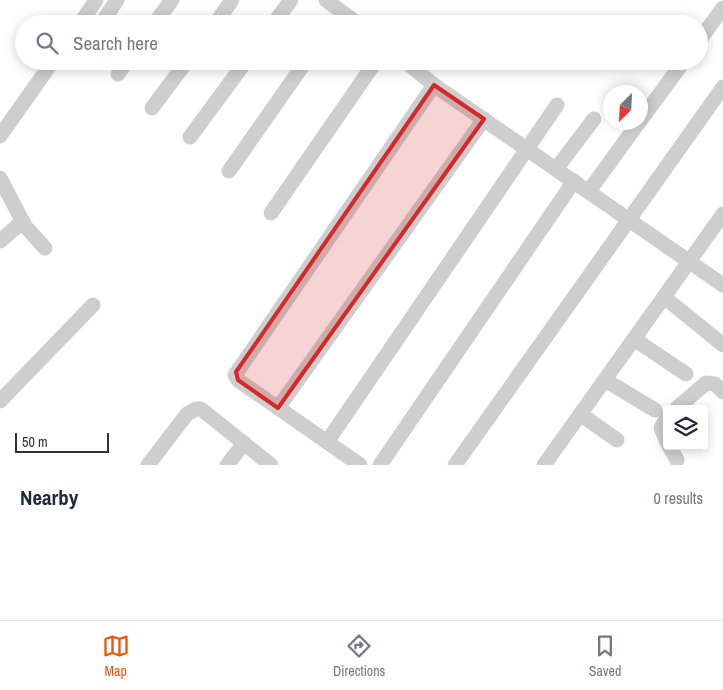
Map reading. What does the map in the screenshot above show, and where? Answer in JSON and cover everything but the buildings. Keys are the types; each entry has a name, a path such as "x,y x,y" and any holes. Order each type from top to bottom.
{"street":[{"path":"86,15 96,0"},
{"path":"107,15 117,0"},
{"path":"161,15 172,0"},
{"path":"221,15 232,0"},
{"path":"280,15 291,0"},
{"path":"326,0 335,15"},
{"path":"708,29 723,8"},
{"path":"0,136 47,70"},
{"path":"118,74 121,70"},
{"path":"152,108 180,70"},
{"path":"190,137 239,70"},
{"path":"229,171 300,70"},
{"path":"271,213 370,70"},
{"path":"416,70 434,85 723,286"},
{"path":"648,111 678,70"},
{"path":"360,465 238,380 236,372 434,85"},
{"path":"455,465 723,87"},
{"path":"327,442 557,105"},
{"path":"278,408 484,119"},
{"path":"556,169 594,119"},
{"path":"589,191 634,130"},
{"path":"0,178 22,221 45,248"},
{"path":"380,465 574,181"},
{"path":"544,465 723,214"},
{"path":"0,241 22,221"},
{"path":"664,297 723,345"},
{"path":"0,401 93,305"},
{"path":"634,339 686,374"},
{"path":"605,380 661,413 661,428 663,433"},
{"path":"681,405 706,384 715,384 723,392"},
{"path":"148,465 187,414 196,409 206,411 271,465"},
{"path":"580,414 618,440"},
{"path":"227,465 244,443"},
{"path":"671,450 676,463"}],"highlighted area":[{"path":"434,85 484,119 278,408 238,380 236,372"}]}
